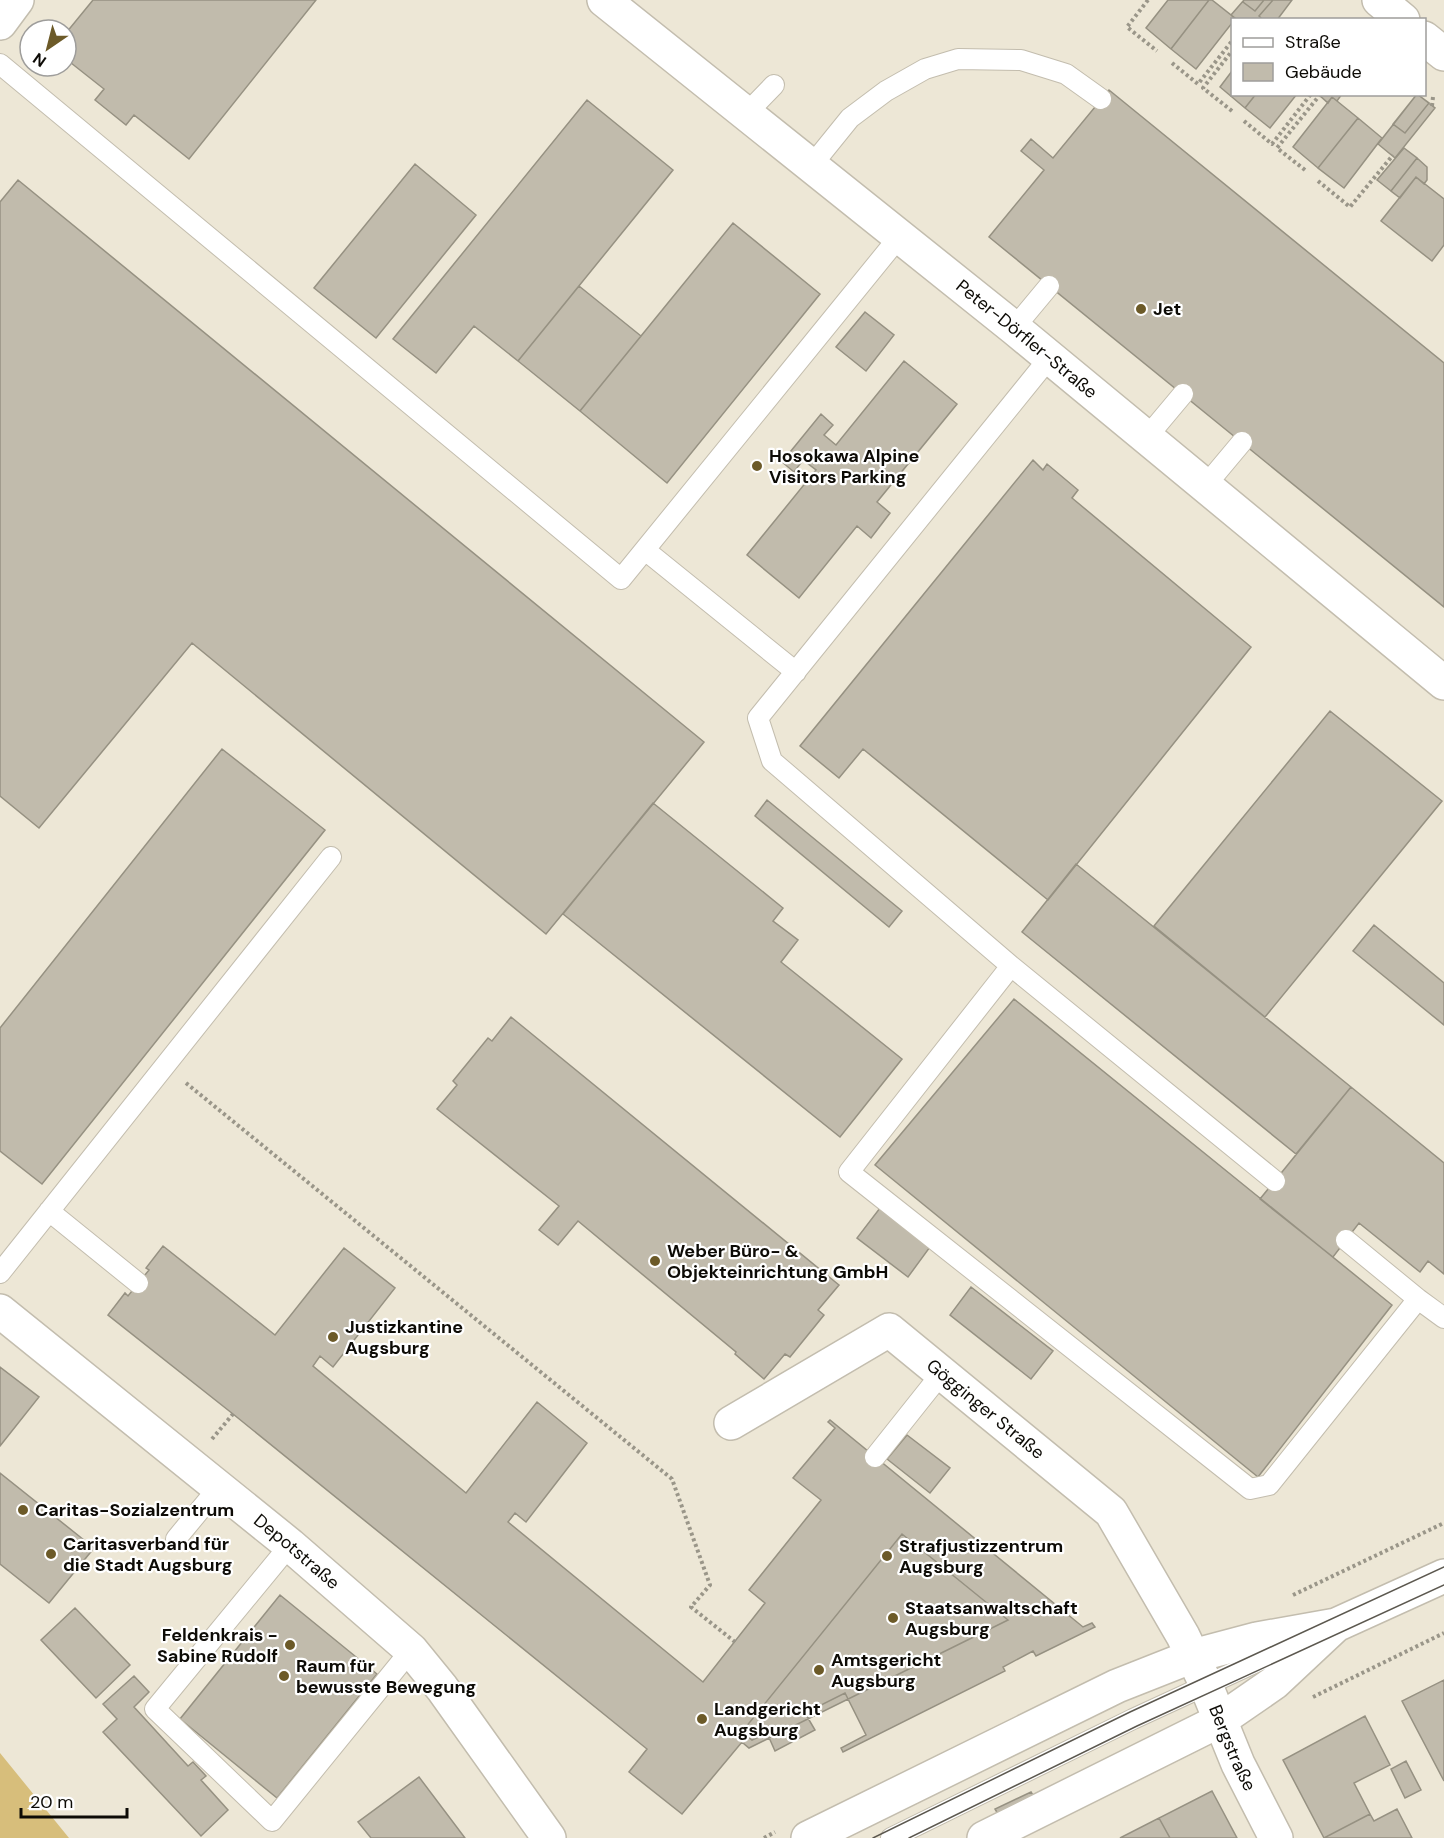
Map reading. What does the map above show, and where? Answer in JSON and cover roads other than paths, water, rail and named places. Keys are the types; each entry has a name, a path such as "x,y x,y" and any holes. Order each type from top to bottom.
{"street":[{"path":"0,23 17,0"},
{"name":"Peter-Dörfler-Straße","path":"604,0 1050,357 1444,683"},
{"path":"1379,0 1401,18"},
{"path":"1426,39 1444,54"},
{"name":"Depotstraße","path":"0,1311 290,1545 411,1650 549,1838"},
{"name":"Gögginger Straße","path":"731,1423 889,1330 1112,1512 1200,1671"},
{"path":"808,1838 1117,1686 1200,1671 1257,1639 1336,1625 1444,1576"},
{"path":"984,1838 1219,1721 1274,1683 1336,1625"},
{"name":"Bergstraße","path":"1200,1671 1238,1764 1276,1838"}],"lane":[{"path":"813,165 850,118 886,91 925,69 957,59 1021,60 1066,74 1101,99"},
{"path":"0,64 621,579 899,237"},
{"path":"747,113 774,85"},
{"path":"1014,328 1049,286"},
{"path":"1050,357 758,718 772,761 1011,966 1275,1181"},
{"path":"1147,437 1183,394"},
{"path":"1206,485 1242,442"},
{"path":"645,550 796,672"},
{"path":"0,1273 332,857"},
{"path":"1011,966 849,1172 1250,1489 1269,1485 1418,1299"},
{"path":"49,1211 138,1283"},
{"path":"1346,1240 1444,1318"},
{"path":"875,1457 941,1374"},
{"path":"176,1539 219,1487"},
{"path":"290,1545 155,1709 272,1821 411,1650"},
{"path":"891,1838 1133,1719 1200,1671"}],"tram line":[{"path":"873,1838 1130,1712 1444,1567"},
{"path":"909,1838 1137,1726 1444,1585"}],"place":[{"name":"Jet","path":"1141,309"},
{"name":"Hosokawa Alpine Visitors Parking","path":"757,466"},
{"name":"Weber Büro- & Objekteinrichtung GmbH","path":"655,1261"},
{"name":"Justizkantine Augsburg","path":"333,1337"},
{"name":"Caritas-Sozialzentrum","path":"23,1510"},
{"name":"Caritasverband für die Stadt Augsburg","path":"51,1554"},
{"name":"Strafjustizzentrum Augsburg","path":"887,1556"},
{"name":"Staatsanwaltschaft Augsburg","path":"893,1618"},
{"name":"Feldenkrais - Sabine Rudolf","path":"290,1645"},
{"name":"Amtsgericht Augsburg","path":"819,1670"},
{"name":"Raum für bewusste Bewegung","path":"284,1676"},
{"name":"Landgericht Augsburg","path":"702,1719"}]}
